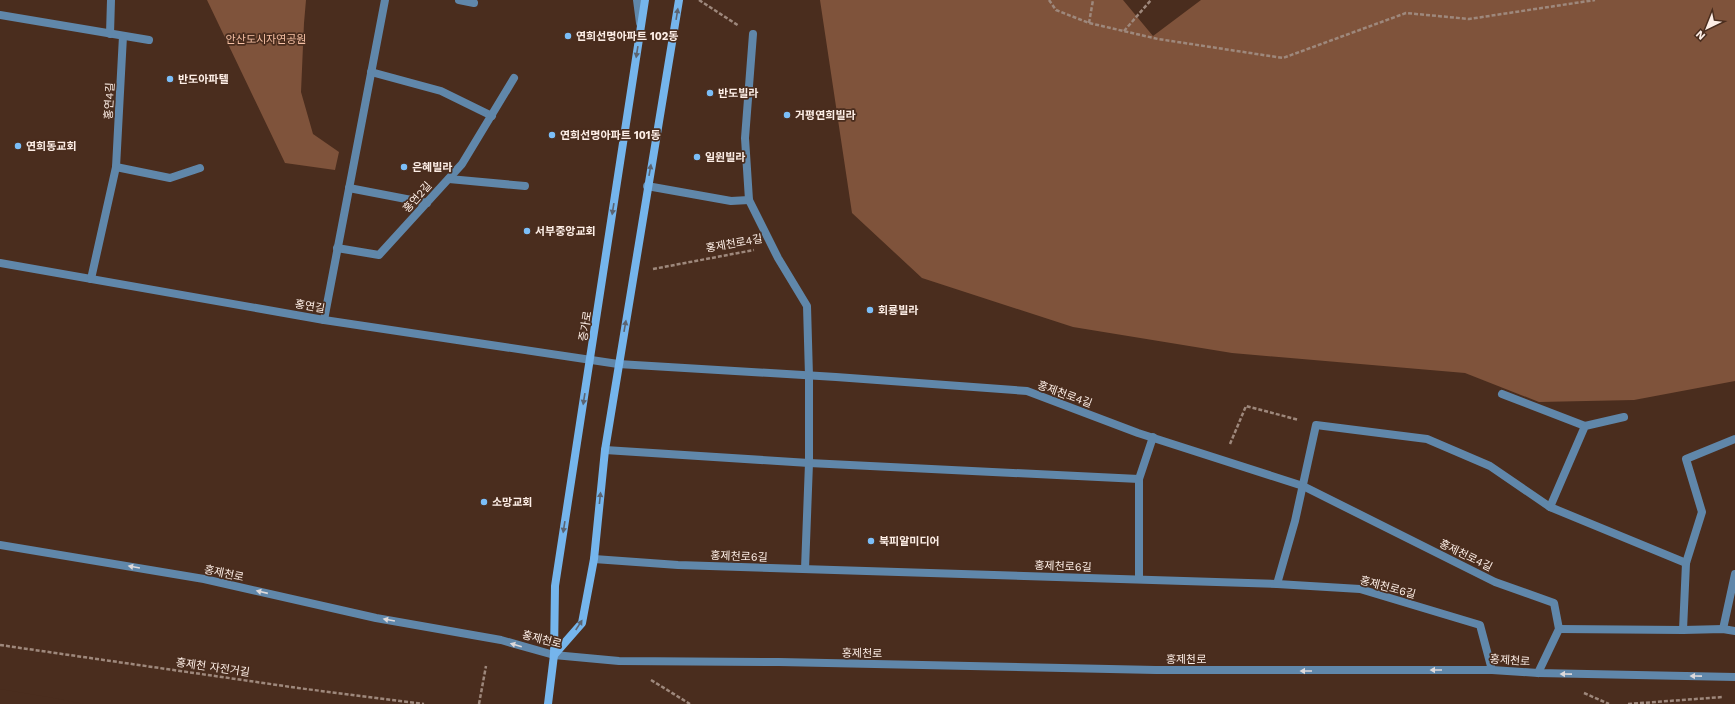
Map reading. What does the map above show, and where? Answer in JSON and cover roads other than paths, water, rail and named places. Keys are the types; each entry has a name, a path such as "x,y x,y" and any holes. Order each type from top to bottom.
{"main road":[{"name":"증가로","path":"548,704 554,655 555,586 645,0"},
{"path":"554,655 582,623 594,559 605,450 618,364 679,0"}],"street":[{"path":"110,34 111,0"},
{"path":"324,320 385,0"},
{"path":"459,0 474,3"},
{"path":"637,0 641,26"},
{"path":"0,15 149,40"},
{"path":"647,186 732,201 749,200 745,138 753,34"},
{"name":"홍연4길","path":"91,279 116,167 123,36"},
{"path":"371,72 441,91 492,116"},
{"name":"홍연2길","path":"337,248 379,255 462,164 514,78"},
{"path":"116,167 170,178 200,168"},
{"path":"449,179 525,186"},
{"path":"349,188 427,203"},
{"name":"홍제천로4길","path":"749,200 772,247 807,306 809,463 805,569"},
{"name":"홍연길","path":"0,263 324,320 618,364"},
{"name":"홍제천로4길","path":"618,364 836,377 1027,391 1153,437 1303,486 1495,582 1554,603 1559,629"},
{"path":"1502,394 1585,426 1624,417"},
{"path":"1277,584 1295,521 1316,425 1427,439 1490,466 1550,507 1686,563"},
{"path":"1550,507 1585,426"},
{"path":"1139,579 1139,480 1153,437"},
{"path":"1684,630 1686,563 1702,512 1686,459 1735,439"},
{"path":"605,450 809,463 1139,480"},
{"name":"홍제천로","path":"0,545 204,579 376,618 501,640 554,655 620,661 779,662 1156,670 1492,670 1538,673 1735,677"},
{"name":"홍제천로6길","path":"594,559 678,565 1139,579 1277,584 1360,589 1480,625 1492,670"},
{"path":"1724,629 1735,574"},
{"path":"1538,673 1559,629 1724,629 1735,631"}],"place":[{"name":"연희선명아파트 102동","path":"568,36"},
{"name":"반도아파텔","path":"170,79"},
{"name":"반도빌라","path":"710,93"},
{"name":"거평연희빌라","path":"787,115"},
{"name":"연희선명아파트 101동","path":"552,135"},
{"name":"연희동교회","path":"18,146"},
{"name":"일원빌라","path":"697,157"},
{"name":"은혜빌라","path":"404,167"},
{"name":"서부중앙교회","path":"527,231"},
{"name":"회룡빌라","path":"870,310"},
{"name":"소망교회","path":"484,502"},
{"name":"북피알미디어","path":"871,541"}],"park label":[{"name":"안산도시자연공원","path":"266,39"}]}
